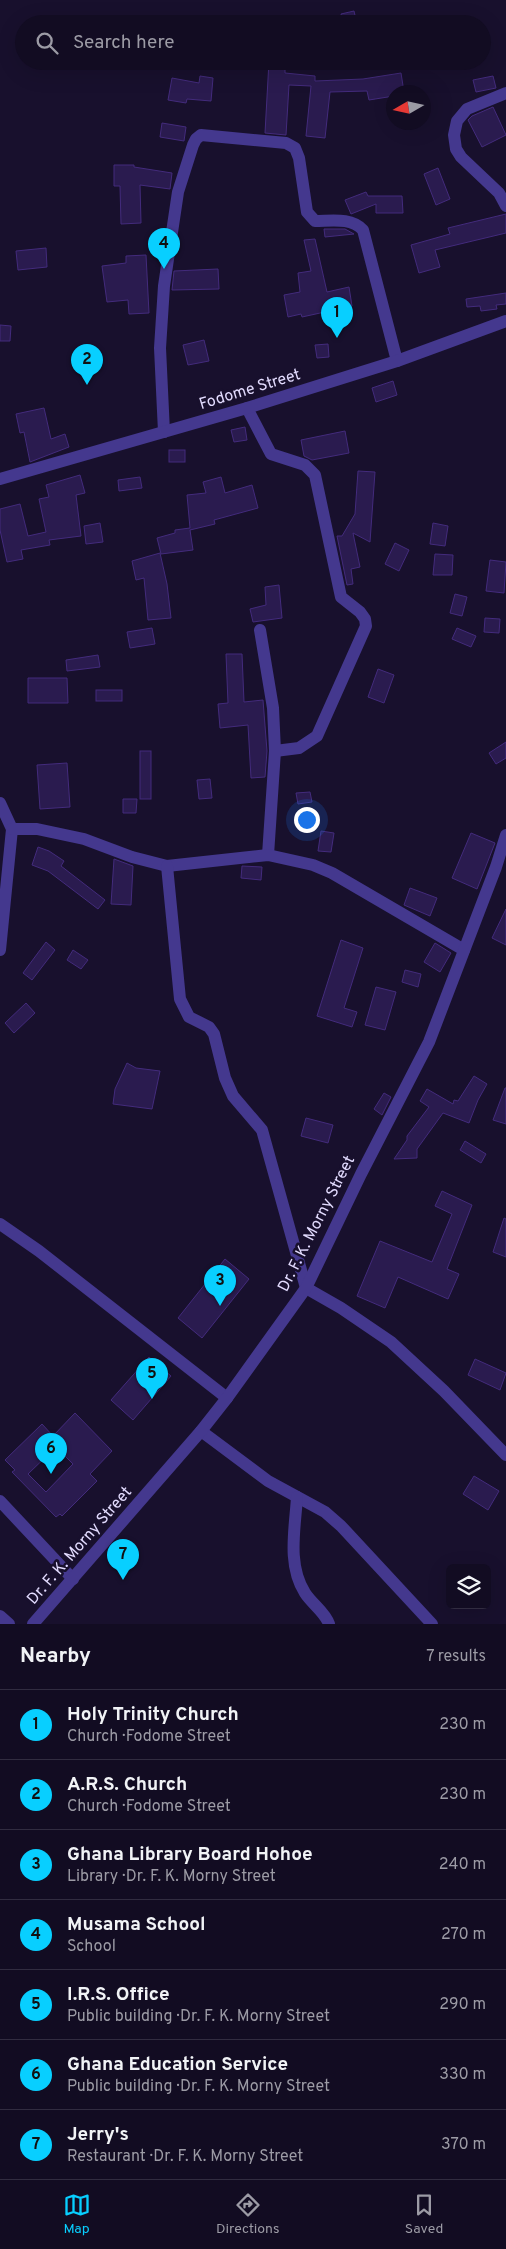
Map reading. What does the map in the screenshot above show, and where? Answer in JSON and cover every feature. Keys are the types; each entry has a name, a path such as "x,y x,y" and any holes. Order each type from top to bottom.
{"street":[{"path":"506,93 467,109 457,121 454,136 456,149 461,157 499,193 506,206"},
{"path":"164,432 160,348 164,286 178,192 193,146 200,135 286,143 295,148 299,158 307,212 310,218 315,221 351,221 362,230 397,361"},
{"name":"Fodome Street","path":"0,479 247,408 397,361 506,321"},
{"path":"247,408 272,454 305,465 315,475 342,597 360,612 365,619 366,626 317,736 299,748 275,751"},
{"path":"260,630 273,708 275,751 268,855"},
{"path":"0,803 12,830 0,950"},
{"path":"12,830 37,829 84,839 132,857 167,866 268,855 313,865 332,873 464,950"},
{"name":"Dr. F. K. Morny Street","path":"33,1624 201,1431 306,1288 360,1174 428,1042 506,835"},
{"path":"167,866 180,999 189,1017 209,1028 214,1034 225,1078 233,1096 262,1130 306,1288 391,1342 506,1455"},
{"path":"0,1224 39,1251 227,1398"},
{"path":"201,1431 268,1481 325,1512 341,1526 432,1624"},
{"path":"297,1497 293,1550 296,1572 306,1595 329,1624"},
{"path":"0,1502 73,1579"},
{"path":"0,1616 9,1624"}],"building":[{"path":"354,11 355,15 341,15"},
{"path":"268,70 285,70 285,73 315,76 315,81 363,79 401,73 403,85 386,85 386,97 369,100 367,91 330,92 325,138 306,136 311,86 289,85 286,135 265,133"},
{"path":"200,76 213,78 211,101 187,99 186,103 168,100 172,78 199,83"},
{"path":"493,76 496,88 476,92 473,80"},
{"path":"493,107 506,135 482,147 468,120 472,116"},
{"path":"162,123 186,127 184,141 160,137"},
{"path":"114,165 134,165 134,167 172,173 170,189 140,185 141,223 121,224 120,186 114,186"},
{"path":"438,168 450,199 436,205 424,174"},
{"path":"366,192 368,196 402,196 403,213 376,213 376,204 351,214 345,200"},
{"path":"506,214 506,233 435,250 440,267 419,273 411,245 450,234 448,228"},
{"path":"324,229 345,229 354,234 325,237"},
{"path":"315,239 327,292 349,287 352,306 302,317 301,314 288,317 284,295 300,292 298,273 311,271 304,240"},
{"path":"46,248 47,267 18,270 16,251"},
{"path":"146,255 149,313 129,314 128,300 107,302 102,266 126,263 126,256"},
{"path":"218,269 219,289 172,290 174,271"},
{"path":"506,293 506,304 496,305 497,309 481,311 480,306 467,307 466,299"},
{"path":"0,325 11,326 10,341 0,341"},
{"path":"204,340 209,361 188,365 183,345"},
{"path":"328,344 329,357 317,358 315,345"},
{"path":"393,381 397,395 376,402 372,388"},
{"path":"44,408 51,439 65,434 69,447 30,462 24,432 20,433 16,414"},
{"path":"245,427 247,440 234,442 231,430"},
{"path":"345,431 349,453 312,460 304,456 301,440"},
{"path":"169,450 185,450 185,462 169,462"},
{"path":"358,471 375,472 370,542 353,533 360,567 351,569 353,584 347,585 337,536 342,536 355,514"},
{"path":"80,475 85,493 76,495 81,536 49,540 50,545 21,550 23,559 7,562 0,530 0,509 20,504 28,536 46,532 39,499 49,497 46,485"},
{"path":"140,477 142,488 119,491 118,480"},
{"path":"221,477 225,493 252,485 258,508 214,520 215,524 190,530 193,550 161,554 157,538 175,533 175,530 190,528 187,495 206,493 203,482"},
{"path":"100,523 103,542 86,544 84,526"},
{"path":"433,523 448,526 445,546 430,544"},
{"path":"395,543 409,550 399,571 385,564"},
{"path":"160,553 167,584 171,618 148,620 144,578 136,580 132,561"},
{"path":"435,554 453,555 452,575 433,575"},
{"path":"490,560 506,562 504,593 486,591"},
{"path":"279,585 282,618 253,622 250,609 266,605 265,587"},
{"path":"455,594 467,597 462,616 450,613"},
{"path":"485,618 500,619 499,633 484,632"},
{"path":"152,628 155,644 130,648 127,632"},
{"path":"457,628 476,636 471,647 452,639"},
{"path":"226,654 242,654 244,702 263,700 267,751 265,777 251,778 248,725 220,728 218,704 228,703"},
{"path":"98,655 100,667 67,671 66,660"},
{"path":"378,669 394,675 384,703 368,697"},
{"path":"28,678 67,678 68,703 28,703"},
{"path":"96,690 122,690 122,701 96,701"},
{"path":"506,742 506,758 496,764 489,753"},
{"path":"140,751 151,751 151,799 140,799"},
{"path":"67,763 70,807 40,809 37,765"},
{"path":"210,779 212,798 199,799 197,780"},
{"path":"310,792 312,802 298,804 296,793"},
{"path":"123,799 137,799 136,813 123,813"},
{"path":"321,831 334,833 331,852 318,851"},
{"path":"471,833 495,843 477,889 452,878"},
{"path":"38,847 49,851 64,861 61,866 105,900 98,909 48,871 32,865"},
{"path":"114,859 133,866 131,905 111,904"},
{"path":"242,866 262,867 261,880 241,878"},
{"path":"410,888 437,898 430,916 404,905"},
{"path":"506,909 506,945 492,938"},
{"path":"341,940 363,948 344,1008 357,1012 352,1027 317,1016"},
{"path":"46,942 55,950 32,980 23,973"},
{"path":"435,943 451,953 440,972 424,962"},
{"path":"73,950 88,960 81,969 67,960"},
{"path":"405,970 421,974 418,987 402,982"},
{"path":"376,987 396,992 385,1030 365,1025"},
{"path":"26,1003 35,1013 14,1033 5,1023"},
{"path":"127,1063 136,1068 160,1071 152,1109 113,1104 115,1089"},
{"path":"474,1076 487,1084 469,1123 443,1113 417,1149 417,1158 394,1159 407,1140 407,1136 429,1107 420,1101 427,1089 453,1104 454,1100 458,1101"},
{"path":"506,1088 506,1124 493,1120"},
{"path":"384,1093 391,1097 382,1115 374,1109"},
{"path":"306,1118 333,1125 328,1143 301,1136"},
{"path":"465,1141 486,1154 481,1163 460,1150"},
{"path":"442,1191 472,1205 447,1269 459,1274 448,1299 398,1277 385,1308 357,1296 380,1241 432,1262 452,1214 435,1206"},
{"path":"504,1218 506,1219 506,1257 493,1252"},
{"path":"225,1259 249,1279 202,1338 178,1318"},
{"path":"149,1357 171,1376 133,1420 111,1400"},
{"path":"475,1359 506,1373 500,1390 468,1375"},
{"path":"75,1413 112,1451 90,1474 97,1481 62,1516 60,1514 56,1517 12,1472 15,1470 5,1460 42,1424 53,1436","holes":["56,1447 73,1464 46,1492 28,1474"]},
{"path":"474,1476 499,1491 488,1510 463,1494"}],"place":[{"name":"Musama School","path":"164,269"},
{"name":"Holy Trinity Church","path":"337,338"},
{"name":"A.R.S. Church","path":"87,385"},
{"name":"Ghana Library Board Hohoe","path":"220,1306"},
{"name":"I.R.S. Office","path":"152,1399"},
{"name":"Ghana Education Service","path":"51,1474"},
{"name":"Jerry's","path":"123,1580"}]}
